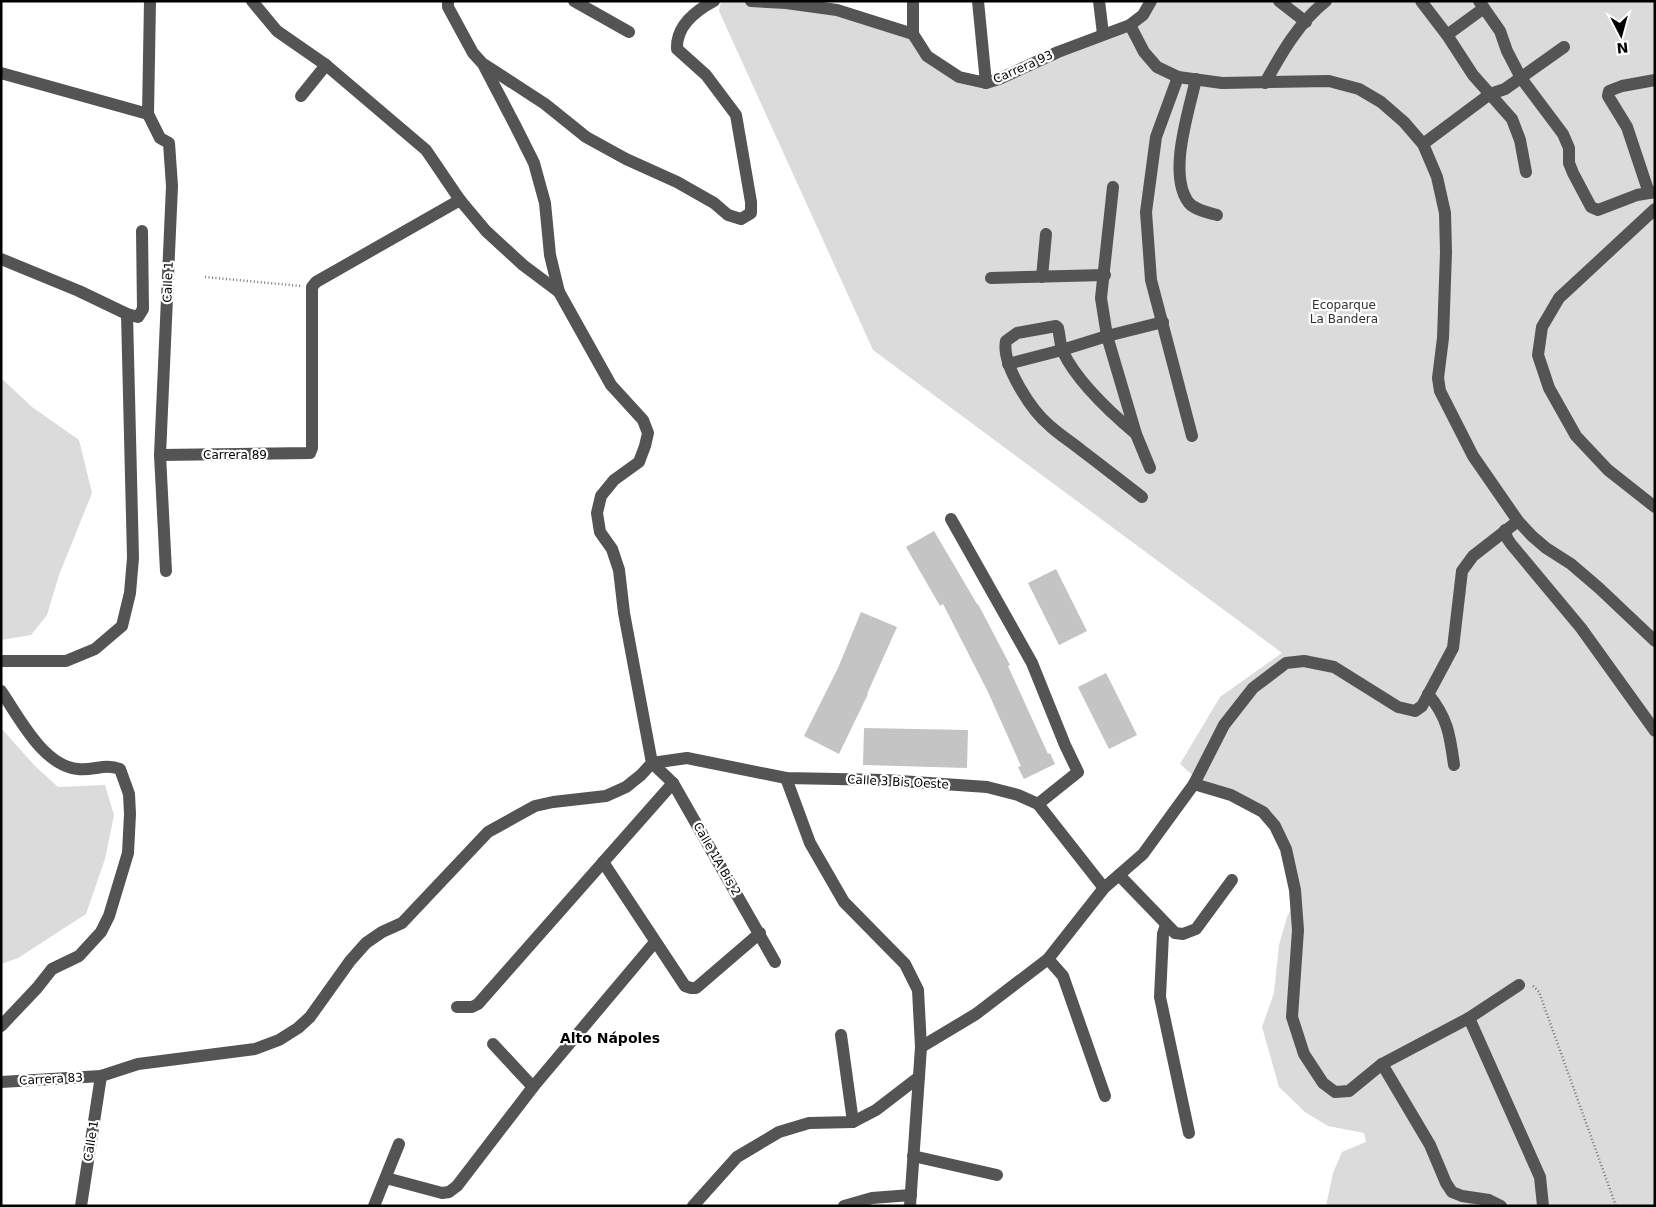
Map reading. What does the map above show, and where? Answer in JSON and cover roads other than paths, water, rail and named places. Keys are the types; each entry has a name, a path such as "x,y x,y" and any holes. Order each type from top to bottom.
{"street":[{"name":"Calle 1","path":"150,1 148,114 160,138 169,144 172,186 160,455 166,571"},
{"path":"252,1 277,31 326,65 426,150 460,200 486,231 523,265 558,292"},
{"path":"448,1 448,7 473,53 483,64 534,163 546,203 550,255 558,292 611,384 643,420 648,433 639,462 614,480 601,496 597,513 600,532 612,549 619,570 624,614 652,762"},
{"path":"574,1 629,32"},
{"path":"483,64 545,104 586,137 626,159 676,182 714,203 728,215 741,218 751,213 751,202 736,115 706,75 677,49 677,40 681,29 698,9 714,1"},
{"path":"751,1 786,3 837,10 913,34 913,1"},
{"path":"978,1 986,83"},
{"path":"1099,1 1103,34"},
{"name":"Carrera 93","path":"913,34 927,56 959,78 986,83 1058,52 1130,25 1143,15 1151,1"},
{"path":"1279,1 1306,22"},
{"path":"1265,83 1283,50 1326,1"},
{"path":"1421,1 1447,35 1473,75 1512,119 1520,140 1526,172"},
{"path":"1447,35 1481,5 1500,31 1507,51 1521,78 1547,116 1563,134 1569,148 1573,173 1591,207 1598,210 1637,195 1652,192 1627,127 1608,96 1609,91 1612,89 1655,80"},
{"path":"1130,25 1144,52 1157,67 1178,77 1222,83 1330,81 1359,90 1381,102 1404,122 1423,144 1437,177 1445,213 1446,252 1443,338 1438,378 1440,391 1473,456 1518,521 1546,548 1571,564 1599,588 1655,641"},
{"path":"1423,144 1490,94 1505,89 1564,47"},
{"path":"301,96 326,65"},
{"path":"1,72 148,114"},
{"path":"1178,77 1156,138 1146,212 1151,280 1192,436"},
{"path":"1196,79 1182,142 1180,172 1182,190 1190,205 1217,215"},
{"path":"1113,187 1102,298 1107,336 1136,434 1150,468"},
{"name":"Carrera 89","path":"160,455 310,453 312,448 312,287 316,282 460,200"},
{"path":"1655,209 1560,298 1542,326 1538,355 1549,388 1576,436 1608,470 1655,507"},
{"path":"1,259 79,291 127,314 138,317 143,309 142,231"},
{"path":"1042,277 1046,234"},
{"path":"991,278 1105,275"},
{"path":"1,661 66,661 94,649 122,626 130,593 133,558 127,314"},
{"path":"1008,364 1163,322"},
{"path":"1136,434 1078,377 1062,350 1056,326 1017,333 1006,341 1004,348 1008,364 1016,380 1049,426 1142,496"},
{"path":"951,519 1032,663 1078,772 1038,804"},
{"path":"921,1046 976,1014 1048,959 1104,888 1143,854 1194,784 1224,725 1253,688 1286,663 1304,661 1334,667 1398,707 1416,711 1422,706 1453,648 1462,571 1473,556 1518,521"},
{"path":"1505,530 1511,544 1581,628 1655,731"},
{"path":"1,691 42,751 61,764 78,769 111,765 120,769 129,794 130,814 128,853 109,916 101,932 79,956 52,969 1,1026"},
{"path":"1428,694 1438,707 1449,732 1454,766"},
{"name":"Calle 3 Bis Oeste","path":"652,762 687,758 786,778 885,780 987,787 1018,795 1038,804 1104,888"},
{"name":"Calle 1A Bis 2","path":"652,762 673,783 775,962"},
{"name":"Carrera 83","path":"1,1082 101,1076 138,1064 255,1049 279,1040 298,1028 310,1017 350,961 366,943 382,932 402,923 488,832 534,806 606,796 626,787 641,775 652,762"},
{"path":"786,778 810,843 844,902 905,964 918,990 921,1046 910,1200 872,1198 844,1206"},
{"path":"457,1006 472,1007 478,1004 673,783"},
{"path":"1194,784 1231,795 1262,812 1275,826 1286,849 1295,890 1298,930 1292,1017 1304,1054 1322,1083 1336,1092 1349,1091 1382,1064 1469,1018 1519,985"},
{"path":"603,862 686,986 696,988 760,933"},
{"path":"1119,875 1166,925 1175,933 1183,934 1196,929 1232,880"},
{"path":"1166,925 1163,934 1160,997 1189,1133"},
{"path":"386,1178 442,1193 449,1192 457,1186 533,1087 655,942"},
{"path":"1048,959 1063,976 1105,1096"},
{"path":"1469,1018 1540,1177 1543,1206"},
{"path":"841,1035 852,1122"},
{"path":"493,1044 533,1087"},
{"path":"1382,1064 1430,1145 1446,1183 1452,1192 1462,1196 1489,1200 1501,1206"},
{"name":"Calle 1","path":"81,1206 101,1076"},
{"path":"693,1206 737,1157 778,1132 809,1123 852,1122 876,1110 919,1077"},
{"path":"374,1206 399,1144"},
{"path":"913,1156 997,1175"}],"district":[{"name":"Alto Nápoles","path":"610,1038"}],"park label":[{"name":"Ecoparque La Bandera","path":"1344,312"}]}
